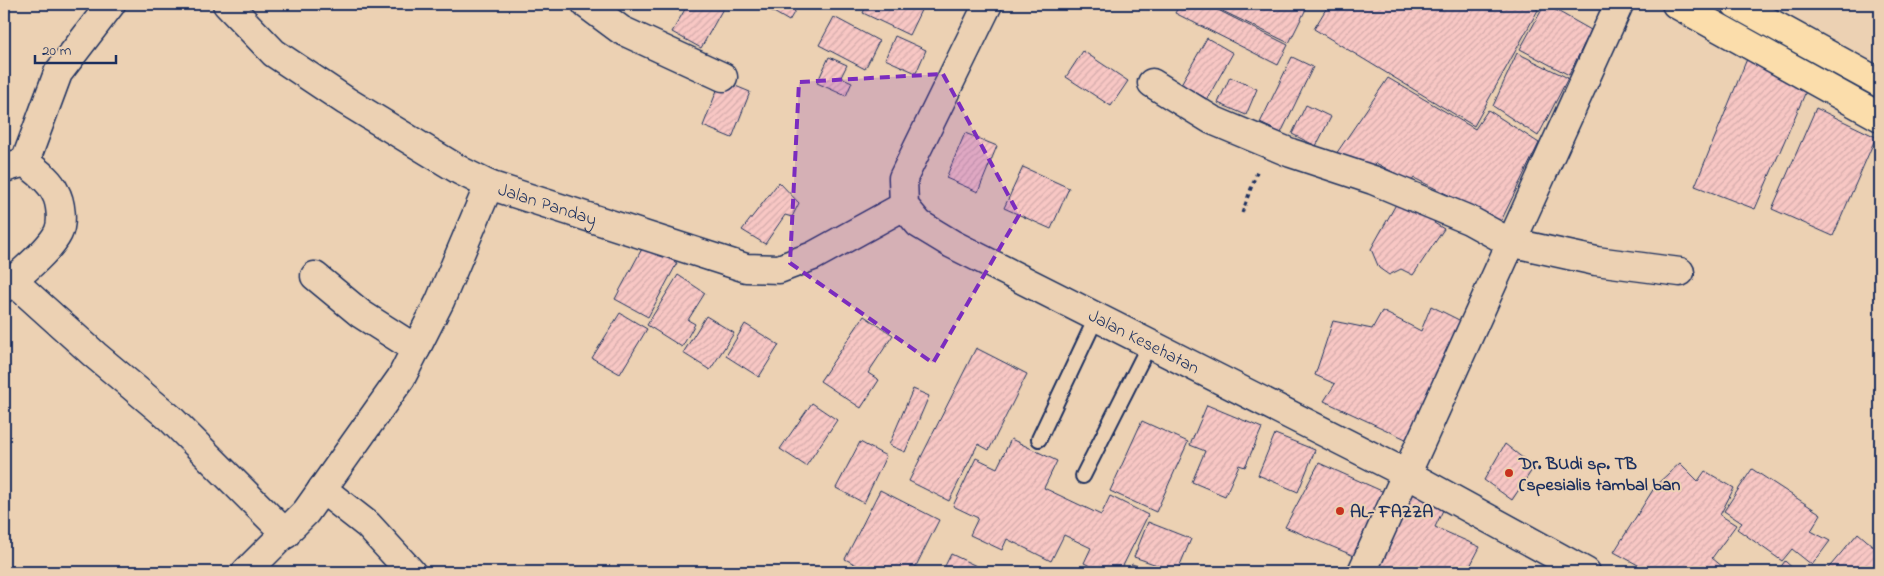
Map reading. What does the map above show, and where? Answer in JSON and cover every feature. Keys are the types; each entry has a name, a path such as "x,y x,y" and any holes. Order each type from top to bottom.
{"main road":[{"path":"1676,4 1880,117"},
{"path":"1736,4 1880,84"}],"street":[{"path":"111,4 58,73 14,165 46,179 56,192 61,210 59,233 46,249 8,284 170,418 286,534"},
{"name":"Jalan Panday","path":"227,4 274,53 346,101 461,171 489,184 746,268 779,269 796,263 813,256 904,206"},
{"path":"586,4 621,30 723,77"},
{"path":"904,206 903,178 988,4"},
{"path":"1362,572 1509,242 1619,4"},
{"path":"1152,83 1212,120 1291,153 1373,180 1469,220 1509,242 1596,261 1680,272"},
{"path":"246,572 306,512 401,378 440,300 489,184"},
{"name":"Jalan Kesehatan","path":"904,206 919,224 952,244 1407,474 1586,572"},
{"path":"316,276 361,314 416,349"},
{"path":"322,489 368,525 411,572"}],"lane":[{"path":"1039,439 1096,318"},
{"path":"1083,476 1149,345"}],"path":[{"path":"1242,213 1267,142"}],"highlighted area":[{"path":"943,74 1019,215 933,363 790,263 799,82"}],"building":[{"path":"688,4 725,5 701,48 672,32"},
{"path":"760,4 799,4 789,21"},
{"path":"867,4 924,4 909,35 863,13"},
{"path":"1180,4 1206,4 1288,45 1278,65 1175,13"},
{"path":"1208,4 1300,4 1307,7 1289,43"},
{"path":"1329,4 1528,4 1538,10 1474,126 1314,29"},
{"path":"1545,4 1591,30 1569,75 1520,49"},
{"path":"834,17 879,41 865,69 819,45"},
{"path":"895,36 926,50 916,73 885,59"},
{"path":"1207,38 1233,53 1207,99 1181,84"},
{"path":"1083,51 1128,81 1111,106 1066,77"},
{"path":"1517,53 1568,78 1538,136 1493,106"},
{"path":"1749,54 1807,89 1755,209 1695,186"},
{"path":"829,57 847,65 841,77 852,82 846,96 817,83"},
{"path":"1292,57 1313,67 1281,133 1260,123"},
{"path":"1230,77 1257,89 1246,115 1218,103"},
{"path":"1388,78 1475,129 1488,110 1539,143 1501,221 1414,178 1411,182 1376,163 1372,173 1336,154"},
{"path":"721,80 750,92 732,138 703,126"},
{"path":"1306,105 1331,117 1316,146 1292,134"},
{"path":"1816,108 1876,137 1833,236 1772,209"},
{"path":"965,133 997,146 978,192 946,178"},
{"path":"1023,167 1069,188 1051,229 1004,208"},
{"path":"779,182 799,203 792,217 785,215 765,244 742,230"},
{"path":"1399,199 1442,212 1434,223 1444,229 1413,275 1401,269 1389,275 1379,268 1371,249"},
{"path":"644,245 677,263 648,317 615,299"},
{"path":"678,275 705,293 688,320 695,324 682,347 647,325"},
{"path":"1431,306 1463,322 1410,441 1324,401 1335,384 1315,375 1333,321 1372,329 1382,311 1421,331"},
{"path":"620,313 647,329 620,374 592,358"},
{"path":"706,316 734,333 710,370 683,353"},
{"path":"864,316 893,335 868,373 879,380 861,408 820,381"},
{"path":"745,324 779,345 759,377 726,356"},
{"path":"976,348 1027,374 989,450 978,444 949,501 909,481"},
{"path":"913,389 929,396 905,452 889,445"},
{"path":"812,403 837,420 806,466 780,449"},
{"path":"1207,405 1262,428 1245,467 1239,465 1225,496 1192,482 1205,451 1190,445"},
{"path":"1142,421 1188,442 1156,512 1110,491"},
{"path":"1275,434 1315,450 1298,492 1258,475"},
{"path":"1011,439 1057,461 1044,488 1101,515 1110,496 1148,515 1120,572 1102,572 1084,563 1091,548 1064,535 1051,561 1007,539 1002,550 970,535 978,518 953,506 976,458 997,468"},
{"path":"860,442 886,456 864,503 836,488"},
{"name":"Dr. BUdi sp. TB (spesialis tambal ban","path":"1505,444 1534,467 1512,500 1484,480"},
{"name":"AL- FAZZA","path":"1319,463 1393,496 1364,560 1285,527"},
{"path":"1680,463 1698,481 1705,471 1734,488 1720,515 1736,525 1712,558 1729,572 1651,572 1614,552 1656,485"},
{"path":"1752,469 1821,514 1811,531 1830,541 1812,565 1792,549 1782,561 1737,529 1742,523 1724,511"},
{"path":"880,490 939,520 913,572 870,572 845,559"},
{"path":"1415,491 1444,508 1435,527 1480,547 1467,572 1381,572 1374,568"},
{"path":"1148,522 1191,539 1177,572 1134,557"},
{"path":"1858,533 1880,552 1880,572 1825,572"},
{"path":"951,554 989,572 942,572"},
{"path":"1785,561 1797,572 1777,572"},
{"path":"1132,564 1153,572 1128,572"},
{"path":"1059,568 1068,572 1057,572"}],"place":[{"name":"Dr. BUdi sp. TB (spesialis tambal ban","path":"1509,473"},
{"name":"AL- FAZZA","path":"1340,511"}]}
